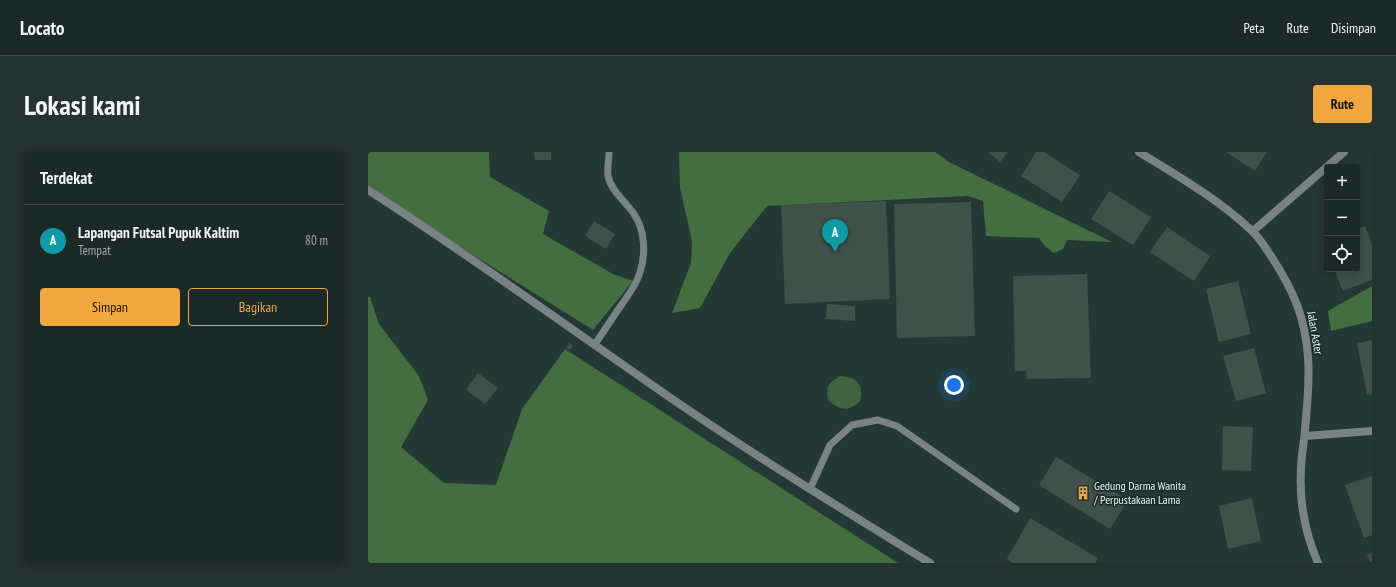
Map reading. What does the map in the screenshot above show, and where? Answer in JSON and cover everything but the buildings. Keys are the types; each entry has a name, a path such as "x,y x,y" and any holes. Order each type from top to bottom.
{"street":[{"name":"Jalan Aster","path":"1139,152 1225,207 1253,231 1264,245 1297,302 1303,322 1308,357 1309,378 1300,489 1305,528 1318,563"},
{"path":"1253,231 1344,152"},
{"path":"368,190 595,344 680,404 810,489 930,563"},
{"path":"1305,436 1372,431"}],"lane":[{"path":"595,344 633,287 640,272 644,254 639,223 634,213 610,182 608,175 609,152"},
{"path":"810,489 830,445 852,425 878,420 898,426 1016,509"}],"green space":[{"path":"368,152 489,152 490,177 549,211 543,234 613,274 633,281 593,330 368,189"},
{"path":"679,152 935,152 949,162 1112,242 1067,240 1063,249 1054,253 1045,246 1039,238 986,236 983,201 968,196 767,206 730,253 700,308 672,313 691,263 692,241 680,188"},
{"path":"1372,286 1372,321 1331,331 1328,311"},
{"path":"368,297 370,297 379,324 419,376 428,400 401,447 444,483 496,485 522,409 565,349 898,563 368,563"},
{"path":"841,376 855,380 860,386 861,390 860,401 852,407 844,409 832,404 828,400 827,391 833,380"}],"place":[{"name":"Lapangan Futsal Pupuk Kaltim","path":"835,252"},
{"name":"Gedung Darma Wanita / Perpustakaan Lama","path":"1083,493"}]}
